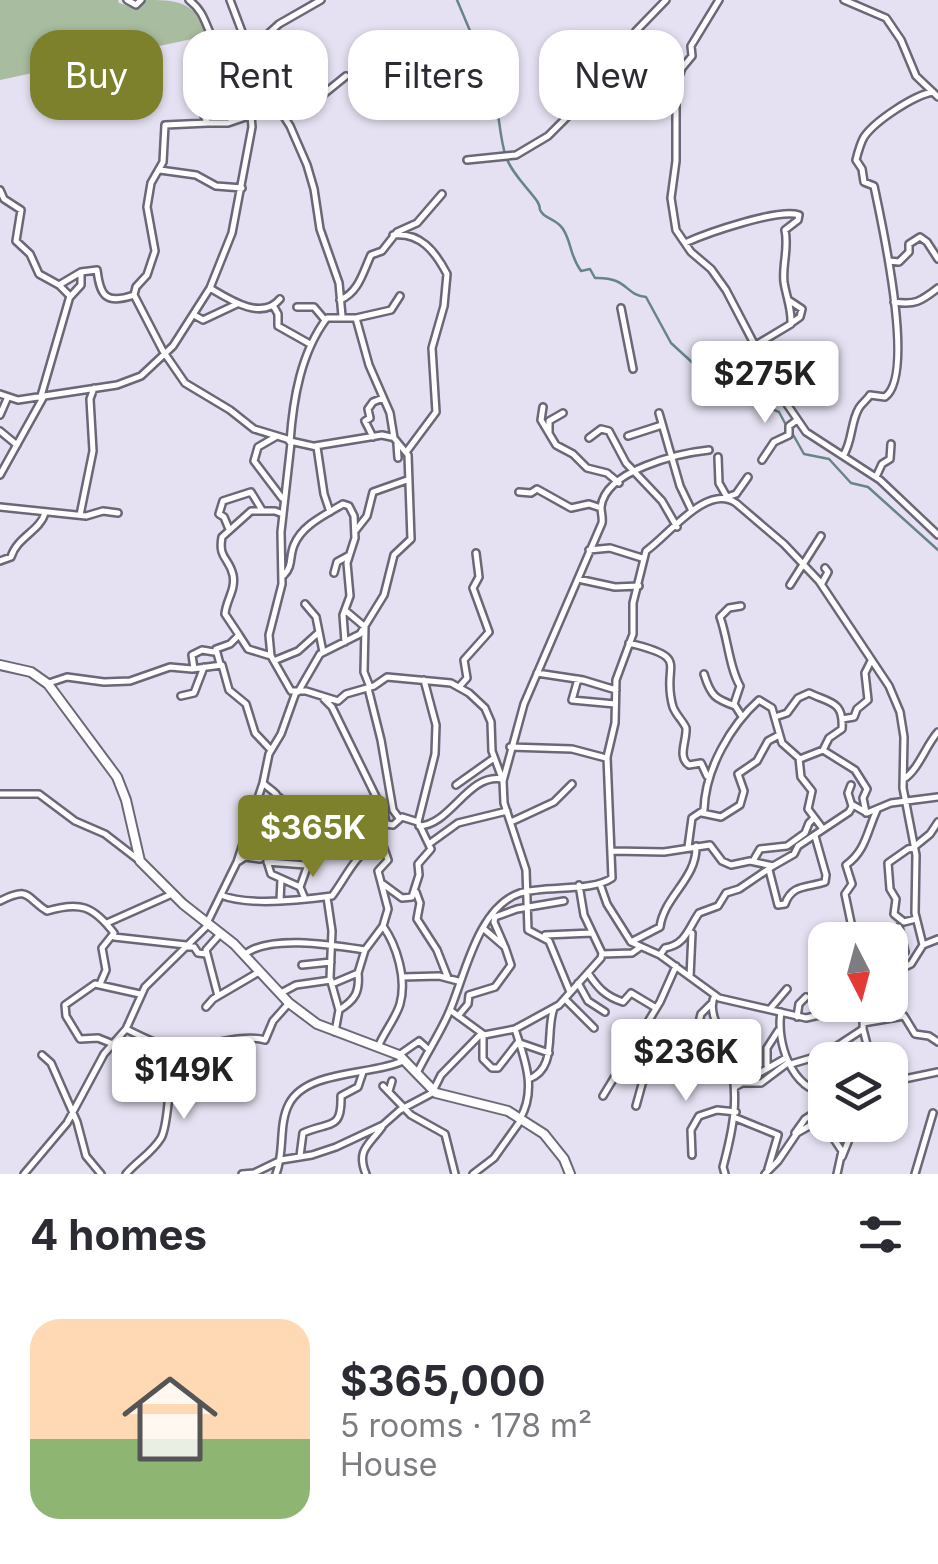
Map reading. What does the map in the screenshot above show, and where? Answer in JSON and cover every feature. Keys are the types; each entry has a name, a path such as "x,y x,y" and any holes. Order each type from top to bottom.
{"street":[{"path":"127,0 136,6 141,0"},
{"path":"189,0 206,19 218,54 212,80 206,84 203,96 202,113 208,122"},
{"path":"230,0 241,30"},
{"path":"273,30 321,0"},
{"path":"684,66 719,0"},
{"path":"844,0 886,18 901,40 918,79 936,95"},
{"path":"854,5 866,0"},
{"path":"637,30 661,1"},
{"path":"328,91 346,76"},
{"path":"843,456 860,408 869,396 885,397 896,385 900,352 886,238 874,186 864,182 856,160 864,137 874,126 903,104 936,95"},
{"path":"24,1174 67,1123 113,1044 126,1029 140,994 208,923 237,862 271,750 297,692 323,652 357,637 384,594 394,555 412,539 406,452 396,441 385,435 315,446 256,430 188,386 134,296 155,252 147,207 150,187 166,149 166,124 237,120"},
{"path":"0,394 8,399 43,396 135,380 166,354 210,288 231,238 249,148 250,120"},
{"path":"285,120 314,189 320,229 334,264 342,316"},
{"path":"467,160 511,156 541,140 564,120"},
{"path":"678,120 671,204 675,226 686,244 718,279 782,396 814,440 876,477 938,535"},
{"path":"160,170 194,174 218,186 242,188"},
{"path":"0,190 4,200 21,210 16,241 30,254 39,274 70,296"},
{"path":"340,300 352,294 367,270 370,256 383,250 392,236 417,224 442,194"},
{"path":"686,244 718,229 797,214 798,220 786,230 784,280 792,322"},
{"path":"392,236 405,234 422,241 447,274 444,306 432,348 435,413 406,452"},
{"path":"888,261 900,262 909,252 909,244 920,237 938,259"},
{"path":"59,285 81,272 98,271 98,288 108,296 134,296"},
{"path":"0,475 43,396 70,296 80,288 81,272"},
{"path":"210,288 262,311 280,299"},
{"path":"894,302 915,304 938,288"},
{"path":"221,896 280,901 334,895 346,870 362,852 380,841 386,824 332,706 322,698 287,686 274,658 270,631 282,576 283,500 292,416 310,344 325,320 391,310 400,296"},
{"path":"756,346 800,317 802,310 790,301"},
{"path":"194,315 203,320 240,303"},
{"path":"274,306 278,326 310,344"},
{"path":"297,307 314,307 325,320"},
{"path":"622,308 633,370"},
{"path":"356,318 368,365 390,416 398,458"},
{"path":"782,396 812,384"},
{"path":"80,515 94,452 90,399 94,388"},
{"path":"373,438 365,421 370,418 368,409 383,398"},
{"path":"0,415 8,399"},
{"path":"543,406 540,419 549,436 584,466 607,473 618,483"},
{"path":"659,413 674,454 680,486 692,511"},
{"path":"549,436 550,421 563,414"},
{"path":"762,460 774,442 789,436 790,426 797,420"},
{"path":"622,438 662,424"},
{"path":"589,438 603,428 622,438 633,472 662,501 676,527"},
{"path":"0,432 18,446"},
{"path":"277,436 258,447 254,461 283,500"},
{"path":"876,477 882,464 890,459 891,444"},
{"path":"315,446 330,512"},
{"path":"601,508 618,483 633,472 674,454 709,450"},
{"path":"718,457 719,483 727,497 782,541 821,584 887,682 900,712 904,781 918,871 916,919 926,944 936,950"},
{"path":"419,1075 428,1049 450,1010 458,981 484,930 506,900 527,891 600,884 612,878 607,759 616,690 634,630 632,604 639,586 642,558 692,511 709,500 736,494 748,478"},
{"path":"355,532 367,516 373,492 408,479"},
{"path":"519,492 531,493 537,488 571,508 589,504 601,508"},
{"path":"229,528 219,514 223,501 251,492 262,510"},
{"path":"282,576 291,567 293,548 315,520 343,504 349,506 354,516 352,552 340,559 331,556"},
{"path":"0,507 80,515 118,513"},
{"path":"502,780 537,673 604,518 601,508"},
{"path":"283,514 250,511 229,528 221,542 221,556 233,576 225,614 248,649 274,658 298,651 318,633"},
{"path":"0,561 12,556 18,542 42,522 45,512"},
{"path":"790,585 822,536"},
{"path":"281,552 293,548"},
{"path":"589,550 610,548 642,558"},
{"path":"459,687 467,678 464,660 489,632 473,587 478,578 476,553"},
{"path":"345,642 344,610 350,596 348,556"},
{"path":"334,573 340,559"},
{"path":"821,584 828,571 825,568"},
{"path":"578,579 614,587 639,586"},
{"path":"305,604 316,617 323,652"},
{"path":"741,606 720,616 740,686 735,706 741,715"},
{"path":"344,610 364,627 364,672 382,740 393,810 399,818 432,825 479,784 496,777 502,780"},
{"path":"239,635 216,652 225,667 228,690 247,706 256,734 271,750"},
{"path":"629,644 663,652 668,658 673,673 673,706 686,728 682,752 685,762 690,766 703,764 707,779"},
{"path":"194,668 192,656 202,650 216,652"},
{"path":"842,719 854,717 868,700 865,675 871,659"},
{"path":"48,684 68,677 104,682 130,680 170,666 220,664"},
{"path":"0,666 34,673 48,684 117,777 140,862"},
{"path":"181,696 194,694 204,666"},
{"path":"537,673 616,690"},
{"path":"704,674 712,694 723,705 735,706"},
{"path":"322,698 340,702 346,694 386,678 445,680 479,700 489,716 495,757 525,866 529,931 543,935 592,932"},
{"path":"424,679 436,725 436,754 418,824 431,849 418,864 416,890 420,903 416,918 437,950 448,978"},
{"path":"578,679 572,700 615,704"},
{"path":"774,718 787,713 798,698 812,693 838,707 842,729 829,738 816,756 799,758"},
{"path":"702,813 707,779 741,715 750,712 760,700 772,708 783,745 799,758 801,777 812,791 808,806 823,828"},
{"path":"894,802 938,732"},
{"path":"688,848 692,818 702,813 722,816 740,805 744,791 738,774 757,761 768,741 779,735"},
{"path":"932,738 938,746"},
{"path":"510,747 572,749 607,759"},
{"path":"823,750 864,780 867,790 862,798 866,813"},
{"path":"456,785 495,757"},
{"path":"263,782 290,806 307,835 308,865 300,887 304,899"},
{"path":"512,822 554,802 572,784"},
{"path":"660,955 664,948 680,942 700,912 718,906 726,893 794,854 798,846 849,812 851,785"},
{"path":"0,794 40,794 75,821 105,834 222,934 310,1020 402,1058 433,1091 502,1108 544,1134 570,1174"},
{"path":"276,794 280,820 260,848 263,860 271,874 300,887"},
{"path":"866,813 894,802 938,796"},
{"path":"852,806 866,813"},
{"path":"851,922 845,894 852,884 846,865 867,842 877,808"},
{"path":"384,813 393,810"},
{"path":"429,844 458,824 508,811"},
{"path":"386,824 399,818"},
{"path":"754,861 760,849 784,847 802,835 814,818"},
{"path":"280,820 300,824 362,852"},
{"path":"900,922 893,912 896,899 887,865 908,848 914,848 938,822"},
{"path":"771,867 778,905 785,904 795,888 825,882 814,836"},
{"path":"339,1010 359,991 358,973 365,950 383,926 388,909 378,870 388,860 380,841"},
{"path":"613,851 660,852 710,844 722,861 731,865 754,861 771,867"},
{"path":"631,942 660,927 662,914 696,864 696,846"},
{"path":"237,862 246,858 308,865"},
{"path":"280,901 282,879"},
{"path":"383,884 402,898"},
{"path":"579,884 584,912 602,954"},
{"path":"600,884 607,904 639,948 660,955 714,996 808,1018"},
{"path":"388,909 416,890"},
{"path":"0,901 28,893 47,911 65,904 77,905 92,910 113,931 113,937"},
{"path":"105,924 172,894"},
{"path":"327,897 331,982 339,1010 335,1032"},
{"path":"456,993 468,996 500,982 511,964 495,918 564,901"},
{"path":"908,922 916,919"},
{"path":"378,1047 398,1008 402,978 397,951 383,926"},
{"path":"690,980 691,928"},
{"path":"484,930 505,947"},
{"path":"218,996 206,954 208,946 222,934"},
{"path":"543,935 570,992"},
{"path":"100,984 106,968 102,948 113,937 194,946 197,952 206,954"},
{"path":"908,965 926,944 938,939"},
{"path":"244,955 267,943 365,950"},
{"path":"320,962 332,947"},
{"path":"602,954 632,953 639,948"},
{"path":"366,1174 360,1160 363,1150 383,1125 433,1091 440,1075 484,1034 515,1028 554,1008 602,954"},
{"path":"302,965 331,962"},
{"path":"603,1096 656,1008 676,966"},
{"path":"206,1007 259,972"},
{"path":"588,972 596,987 607,996 622,1002 632,993 656,1008"},
{"path":"280,994 296,984 331,982 358,973"},
{"path":"402,978 458,981"},
{"path":"578,983 588,1000 605,1012"},
{"path":"113,1044 98,1038 80,1039 66,1016 66,1003 92,985 100,984 140,994"},
{"path":"770,1009 787,989"},
{"path":"458,1016 468,1004 468,996"},
{"path":"643,1028 650,1034 666,1034 684,1042 696,1035 700,1017 714,996"},
{"path":"797,1017 798,1004 806,997"},
{"path":"565,999 594,1028"},
{"path":"126,1029 170,1047 192,1048 242,1038 266,1040 273,1021 289,1003"},
{"path":"711,1004 737,1085 736,1115 723,1167 725,1174"},
{"path":"529,1079 538,1074 550,1053 549,1028 554,1008"},
{"path":"450,1010 484,1034"},
{"path":"781,1012 779,1028 788,1061 808,1086"},
{"path":"737,1085 766,1068 824,1055 863,1026 904,1016 914,1033 938,1041"},
{"path":"863,1022 868,1042"},
{"path":"473,1174 494,1158 529,1103 529,1079 515,1028"},
{"path":"766,1068 770,1040 779,1028"},
{"path":"484,1034 483,1060 496,1069 519,1042"},
{"path":"636,1106 652,1048 650,1034"},
{"path":"276,1174 285,1116 296,1095 318,1080 363,1072 402,1058 420,1041 428,1049"},
{"path":"519,1042 550,1053"},
{"path":"126,1174 149,1154 164,1133 172,1065 170,1047"},
{"path":"42,1055 51,1062 86,1156 101,1174"},
{"path":"737,1085 761,1083 788,1061"},
{"path":"300,1157 303,1134 338,1120 341,1096 358,1088 363,1072"},
{"path":"908,1077 938,1072"},
{"path":"419,1075 440,1075"},
{"path":"392,1081 386,1088 410,1115 446,1134 455,1174"},
{"path":"692,1155 691,1132 699,1116 717,1110 778,1136 767,1172"},
{"path":"915,1174 932,1112"},
{"path":"767,1172 808,1117"},
{"path":"242,1174 253,1174 281,1160 332,1149 383,1125"},
{"path":"795,1135 808,1127"},
{"path":"836,1142 841,1150 838,1174"},
{"path":"841,1159 848,1142"}],"green space":[{"path":"0,0 118,0 139,9 142,0 175,2 191,9 204,30 183,30 183,41 163,45 163,30 30,30 30,74 0,80"}],"waterway":[{"path":"457,0 476,45 474,63 494,94 506,157 542,213 563,229 581,271 590,269 595,278 614,280 646,297 671,343 695,365 712,373 720,384 779,412 786,425"},
{"path":"791,431 804,454 829,459 851,483 868,487 938,550"}]}
